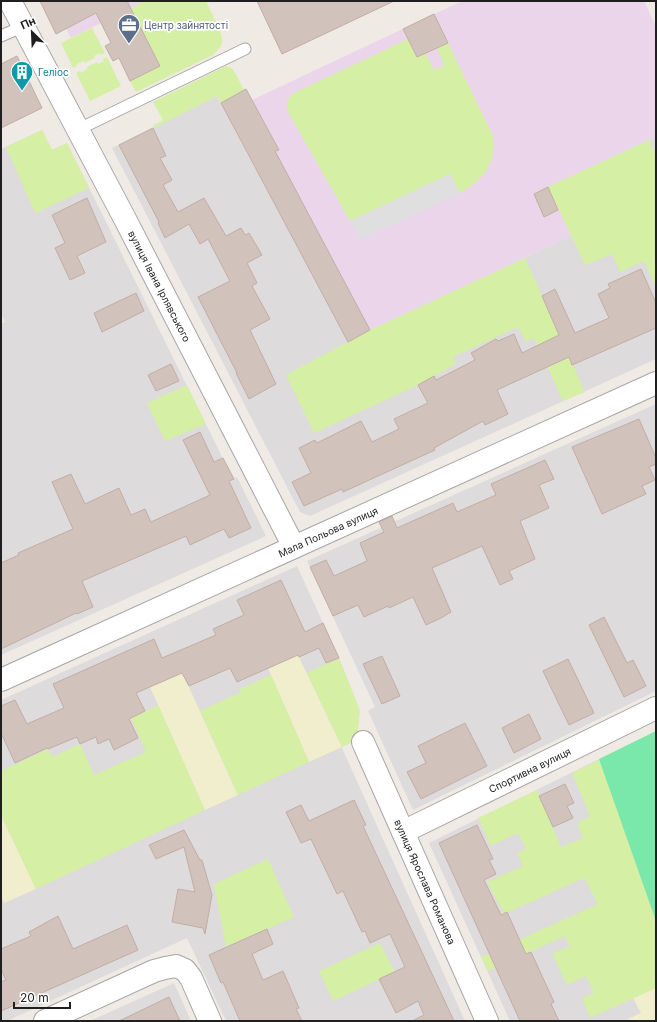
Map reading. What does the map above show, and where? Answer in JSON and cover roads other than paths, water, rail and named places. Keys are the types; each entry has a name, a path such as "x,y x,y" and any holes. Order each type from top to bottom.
{"street":[{"name":"вулиця Івана Ірлявського","path":"10,1 294,547"},
{"name":"Мала Польова вулиця","path":"1,680 656,383"},
{"name":"Спортивна вулиця","path":"403,832 656,708"},
{"name":"вулиця Ярослава Романова","path":"362,742 487,1021"},
{"path":"45,1021 154,971 176,966 185,970 191,978 210,1021"}],"lane":[{"path":"1,36 24,26"},
{"path":"77,130 245,49"}],"place":[{"name":"Центр зайнятості","path":"129,44"},
{"name":"Геліос","path":"22,92"}]}
